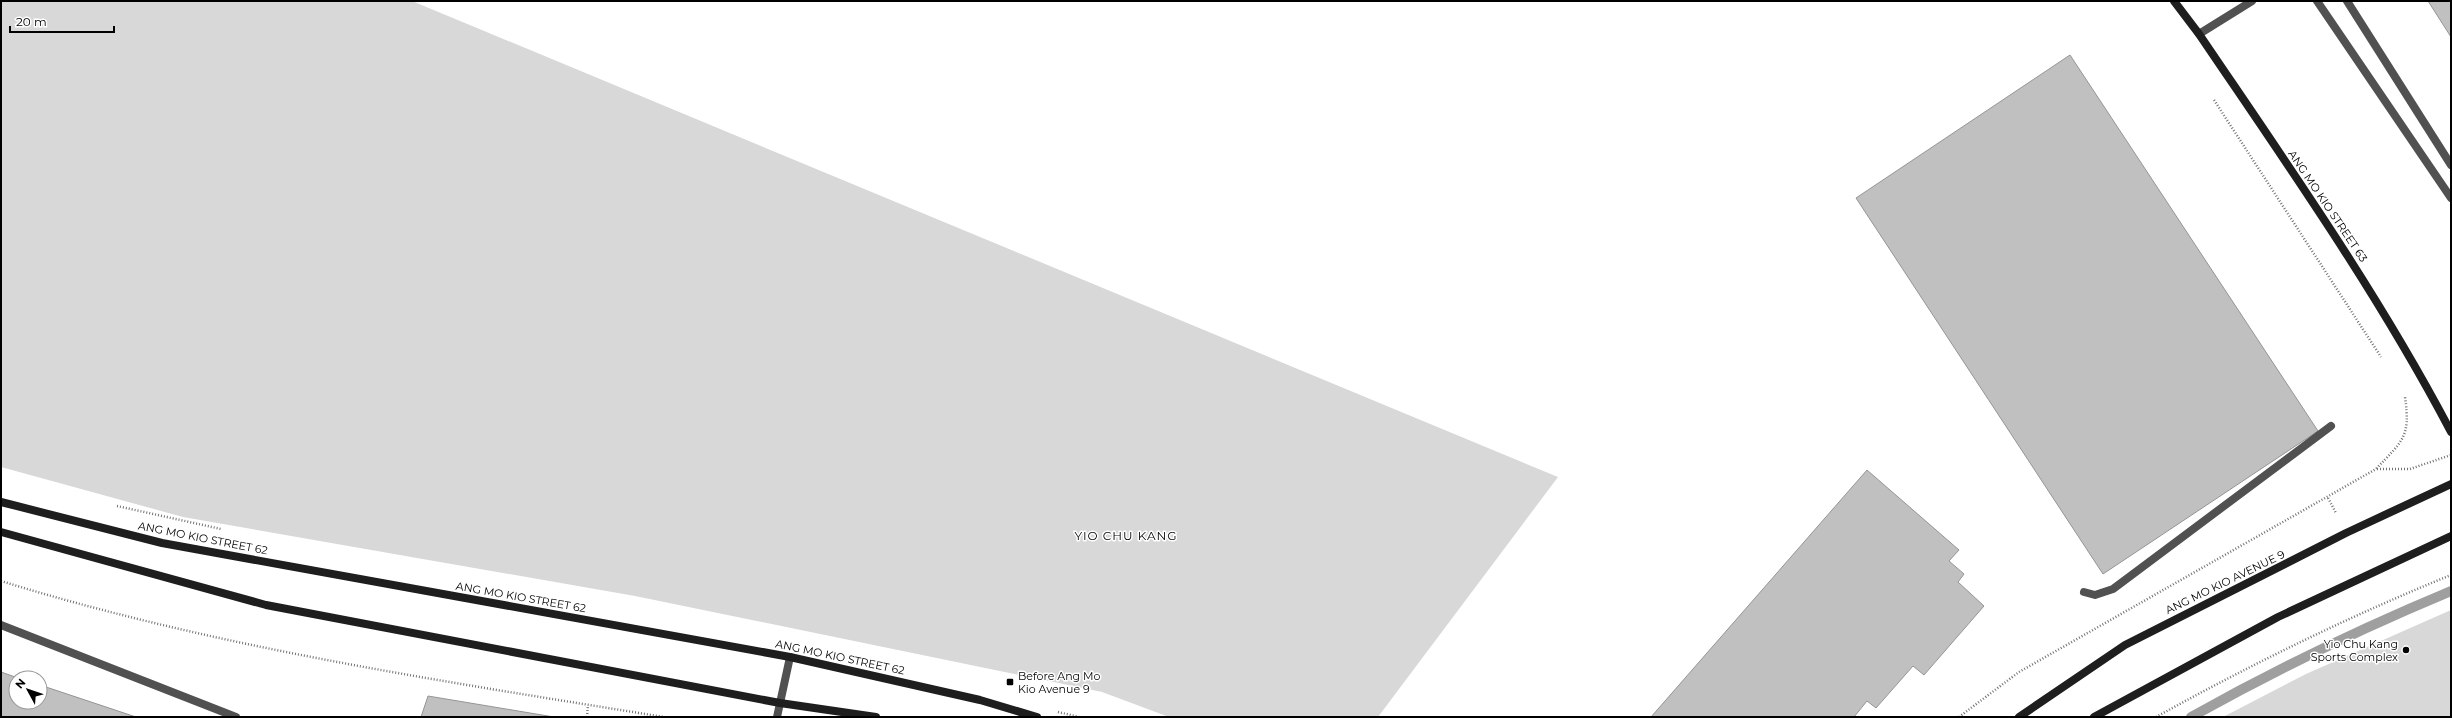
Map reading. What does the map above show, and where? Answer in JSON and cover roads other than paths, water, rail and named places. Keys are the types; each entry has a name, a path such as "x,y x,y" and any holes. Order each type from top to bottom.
{"street":[{"name":"ANG MO KIO STREET 63","path":"2174,1 2199,34 2364,280 2412,359 2451,432"},
{"name":"ANG MO KIO AVENUE 9","path":"2019,717 2125,645 2346,533 2451,484"},
{"name":"ANG MO KIO STREET 62","path":"1,502 162,543 790,657 980,700 1037,717"},
{"path":"1,532 266,605 780,703 876,717"},
{"path":"2094,717 2278,616 2451,536"}],"lane":[{"path":"2199,34 2252,1"},
{"path":"2317,1 2451,198"},
{"path":"2347,1 2451,165"},
{"path":"2084,592 2095,595 2113,589 2332,426"},
{"path":"1,625 236,717"},
{"path":"777,717 790,657"}],"waterway":[{"path":"2191,717 2319,650 2451,591"}],"place":[{"name":"Yio Chu Kang Sports Complex","path":"2406,650"},
{"name":"Before Ang Mo Kio Avenue 9","path":"1010,682"}],"district":[{"name":"YIO CHU KANG","path":"1126,536"}]}
